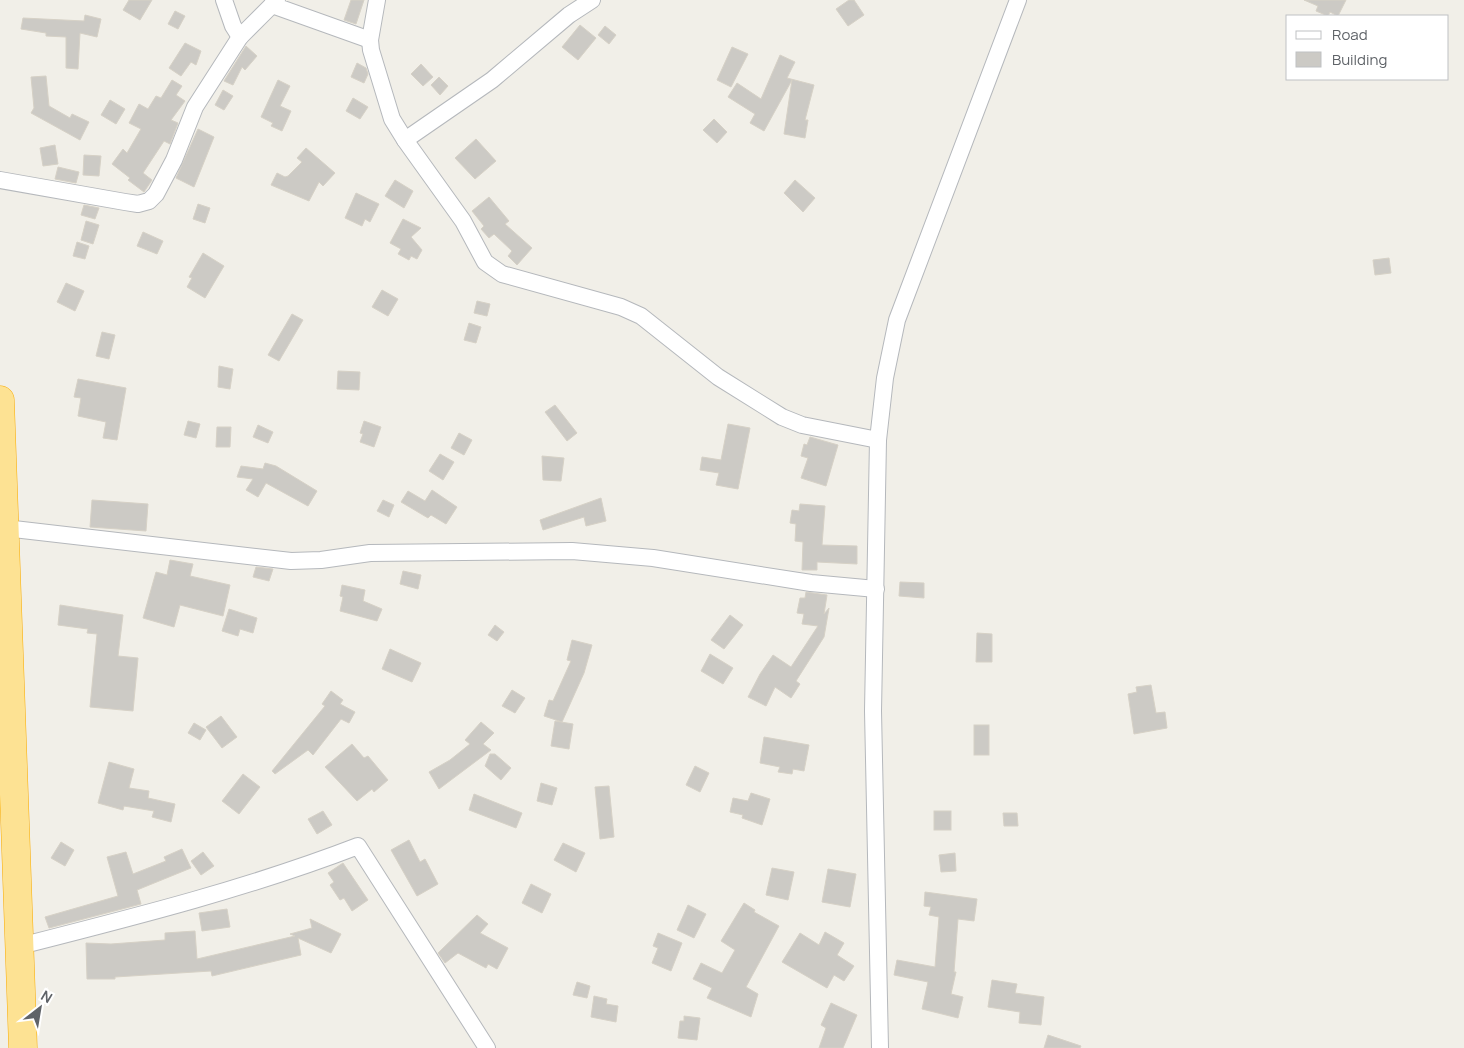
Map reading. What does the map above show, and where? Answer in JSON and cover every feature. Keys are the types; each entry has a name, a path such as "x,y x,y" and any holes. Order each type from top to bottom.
{"highway":[{"path":"0,400 5,528 4,602 23,1048"}],"street":[{"path":"224,0 233,26 240,37"},
{"path":"377,0 370,40 392,119 404,140 463,221 485,262 502,274 621,307 641,316 718,377 782,417 802,425 878,440"},
{"path":"404,140 492,80 569,15 592,0"},
{"path":"880,1048 873,712 878,440 885,378 898,320 1018,0"},
{"path":"0,180 138,204 149,201 156,194 174,160 195,107 240,37 275,3 370,40"},
{"path":"5,528 291,560 321,560 370,554 572,551 653,558 811,584 876,589"},
{"path":"20,946 232,889 358,846 487,1048"}],"building":[{"path":"129,0 152,0 140,20 123,10"},
{"path":"351,0 364,0 356,24 344,20"},
{"path":"849,0 854,0 864,15 848,26 836,9"},
{"path":"1304,0 1346,0 1338,15 1330,12 1328,15 1326,15 1316,11 1318,6"},
{"path":"175,11 185,16 178,29 168,24"},
{"path":"85,15 101,19 97,37 80,33 78,69 66,68 66,37 46,36 46,33 21,29 23,18 84,21"},
{"path":"580,25 596,38 578,60 562,47"},
{"path":"605,26 616,35 609,44 598,35"},
{"path":"185,43 201,51 196,65 191,62 181,76 169,68"},
{"path":"246,46 257,56 245,70 242,67 233,85 224,81"},
{"path":"732,47 748,54 731,87 717,80"},
{"path":"780,55 795,62 787,78 814,85 805,120 808,120 805,138 784,134 792,80 764,131 750,123 755,114 728,97 737,83 761,99"},
{"path":"357,63 366,68 368,74 364,83 351,77"},
{"path":"421,64 433,77 423,86 411,74"},
{"path":"46,76 49,106 70,118 72,114 89,122 80,140 31,113 34,108 31,77"},
{"path":"439,77 448,86 440,95 431,85"},
{"path":"172,80 182,86 176,95 185,101 171,120 178,123 170,144 164,141 143,173 152,180 144,192 128,180 130,178 112,164 123,149 127,153 141,129 129,123 139,104 148,109 156,96 161,98"},
{"path":"278,80 290,86 280,106 291,111 282,131 271,126 273,123 261,117"},
{"path":"223,90 233,96 224,110 215,105"},
{"path":"353,98 368,107 360,119 346,111"},
{"path":"110,100 125,109 116,124 101,115"},
{"path":"714,119 727,132 717,143 703,130"},
{"path":"198,129 214,137 194,187 176,178"},
{"path":"476,139 496,161 475,179 455,158"},
{"path":"55,145 58,164 43,166 40,148"},
{"path":"306,148 335,173 323,186 319,182 309,201 271,185 277,173 285,177 288,176 302,162 297,158"},
{"path":"84,155 101,156 99,176 83,175"},
{"path":"58,167 79,172 76,183 55,179"},
{"path":"395,180 413,191 404,208 385,196"},
{"path":"795,180 815,198 803,212 784,193"},
{"path":"356,193 379,204 370,222 365,219 362,226 345,218"},
{"path":"489,197 509,221 505,224 532,248 517,265 508,256 512,251 494,234 489,238 481,229 484,226 472,211"},
{"path":"198,204 210,208 205,223 193,219"},
{"path":"84,205 99,208 95,219 81,215"},
{"path":"403,219 421,228 411,237 422,250 417,259 411,256 409,260 398,254 401,249 390,243"},
{"path":"86,221 99,225 93,244 81,240"},
{"path":"143,232 163,241 157,254 137,246"},
{"path":"77,242 89,246 85,259 73,256"},
{"path":"203,253 224,266 205,298 187,287 192,278 189,277"},
{"path":"1389,258 1391,273 1375,275 1373,260"},
{"path":"66,283 84,291 75,311 57,302"},
{"path":"382,290 398,299 388,316 372,307"},
{"path":"477,301 490,304 487,316 474,313"},
{"path":"292,314 303,320 279,361 268,355"},
{"path":"469,323 481,327 476,343 464,340"},
{"path":"102,332 115,335 109,359 96,356"},
{"path":"219,366 233,369 230,389 218,387"},
{"path":"338,371 360,372 359,390 337,389"},
{"path":"78,379 126,388 117,440 103,438 106,422 78,416 81,398 74,397"},
{"path":"555,405 577,433 567,441 545,412"},
{"path":"188,421 200,424 196,438 184,435"},
{"path":"364,421 381,427 374,447 360,442 363,434 360,433"},
{"path":"728,424 750,428 738,489 716,485 719,473 700,470 702,457 721,460"},
{"path":"258,425 273,432 268,443 253,437"},
{"path":"217,427 231,427 230,447 216,447"},
{"path":"459,433 472,440 464,455 451,448"},
{"path":"810,437 838,445 826,486 801,478 808,458 801,456 804,444 807,445"},
{"path":"440,454 454,462 443,480 429,471"},
{"path":"542,456 564,458 561,481 543,480"},
{"path":"265,463 276,466 317,491 308,506 266,483 258,497 246,490 253,479 237,477 241,466 263,469"},
{"path":"432,490 457,507 446,524 431,515 428,518 401,502 408,491 425,501"},
{"path":"601,498 606,521 586,526 584,517 543,530 540,520"},
{"path":"92,500 148,504 146,531 90,527"},
{"path":"383,500 394,505 389,517 377,511"},
{"path":"800,504 825,506 822,545 857,546 857,564 817,562 817,570 802,570 803,542 795,541 796,524 790,523 792,510 799,511"},
{"path":"170,560 193,564 190,576 230,585 223,616 180,605 174,627 143,618 156,572 167,575"},
{"path":"256,567 273,569 269,581 253,577"},
{"path":"403,571 421,575 418,589 400,584"},
{"path":"900,582 924,583 924,598 899,596"},
{"path":"342,585 365,590 363,601 382,609 377,621 340,611 343,597 340,596"},
{"path":"806,592 827,595 824,614 829,608 824,637 796,681 800,684 791,698 775,687 766,706 748,697 760,674 773,655 791,667 818,626 802,624 804,614 797,613 800,598 805,598"},
{"path":"60,605 123,615 118,656 138,658 133,711 90,707 97,634 87,633 88,629 58,625"},
{"path":"229,609 257,618 253,633 240,629 238,636 222,631"},
{"path":"730,615 743,625 724,649 711,640"},
{"path":"495,625 504,632 497,641 488,635"},
{"path":"977,633 992,634 992,662 976,662"},
{"path":"572,640 592,645 584,673 562,722 544,716 549,700 553,701 571,661 567,660"},
{"path":"390,649 421,663 412,682 382,669"},
{"path":"710,654 733,668 723,684 701,671"},
{"path":"1151,685 1156,713 1165,712 1167,728 1134,734 1128,694 1137,692 1136,687"},
{"path":"512,690 525,698 515,713 502,706"},
{"path":"331,691 343,700 340,704 355,712 349,723 341,719 313,755 308,750 275,774 272,771 325,706 322,704"},
{"path":"221,716 237,737 222,748 206,727"},
{"path":"555,721 573,724 569,749 551,746"},
{"path":"481,722 494,733 483,744 491,750 439,789 429,772 450,760 470,744 465,740"},
{"path":"194,723 206,730 200,740 188,733"},
{"path":"974,725 989,725 989,755 974,755"},
{"path":"764,737 809,745 804,771 793,769 792,774 778,772 780,767 760,763"},
{"path":"352,744 364,758 368,756 388,780 374,792 372,789 357,801 325,767"},
{"path":"490,754 495,754 511,768 501,780 485,766"},
{"path":"109,762 134,769 129,788 149,791 148,798 175,804 171,822 152,817 154,811 124,806 123,810 98,803"},
{"path":"695,766 709,773 700,792 686,785"},
{"path":"243,774 260,787 239,814 222,801"},
{"path":"541,783 557,788 552,805 537,801"},
{"path":"609,786 614,837 600,839 595,787"},
{"path":"751,793 770,799 762,825 742,818 743,815 730,812 733,798 748,801"},
{"path":"474,794 522,813 516,828 469,810"},
{"path":"323,811 332,825 317,834 308,819"},
{"path":"934,811 951,811 951,830 934,830"},
{"path":"1003,813 1017,813 1018,826 1004,826"},
{"path":"409,840 420,862 425,859 438,884 417,896 391,850"},
{"path":"61,842 74,850 65,866 51,858"},
{"path":"563,843 585,853 576,872 554,860"},
{"path":"182,849 191,868 137,890 141,904 49,928 45,917 118,896 107,857 126,852 133,874 166,861 164,857"},
{"path":"203,852 214,866 201,875 191,861"},
{"path":"955,853 956,871 941,872 939,855"},
{"path":"343,863 368,900 352,911 344,898 340,900 330,885 334,882 328,873"},
{"path":"772,868 794,872 788,900 766,895"},
{"path":"828,869 856,874 850,907 822,902"},
{"path":"531,884 551,894 542,913 522,903"},
{"path":"925,892 977,899 974,921 958,919 954,972 956,972 951,994 963,997 958,1018 922,1009 928,982 894,975 897,960 935,967 939,917 929,915 931,907 924,906"},
{"path":"744,903 755,910 754,912 779,926 746,987 758,994 751,1017 707,998 712,988 693,979 701,963 722,973 735,950 721,941"},
{"path":"688,905 706,914 694,938 677,930"},
{"path":"227,909 230,927 202,931 199,913"},
{"path":"477,915 488,924 480,933 508,948 497,969 488,964 486,968 458,953 445,963 438,953"},
{"path":"310,919 341,934 331,953 298,938 301,955 212,976 211,971 115,977 115,979 87,979 86,943 111,944 165,940 165,933 195,931 197,959 295,936 290,934 312,928"},
{"path":"825,932 844,943 837,955 854,966 844,981 834,975 827,988 782,962 800,933 819,945"},
{"path":"658,933 682,943 671,971 652,963 658,948 653,946"},
{"path":"992,980 1017,984 1015,993 1044,997 1041,1025 1019,1023 1020,1012 988,1007"},
{"path":"577,982 590,986 587,998 573,995"},
{"path":"594,996 607,999 606,1004 618,1006 616,1022 591,1017"},
{"path":"831,1003 857,1015 843,1048 819,1048 826,1028 821,1025"},
{"path":"684,1016 700,1018 697,1040 678,1038 680,1021 684,1021"},
{"path":"1048,1035 1081,1046 1080,1048 1044,1048"}]}
